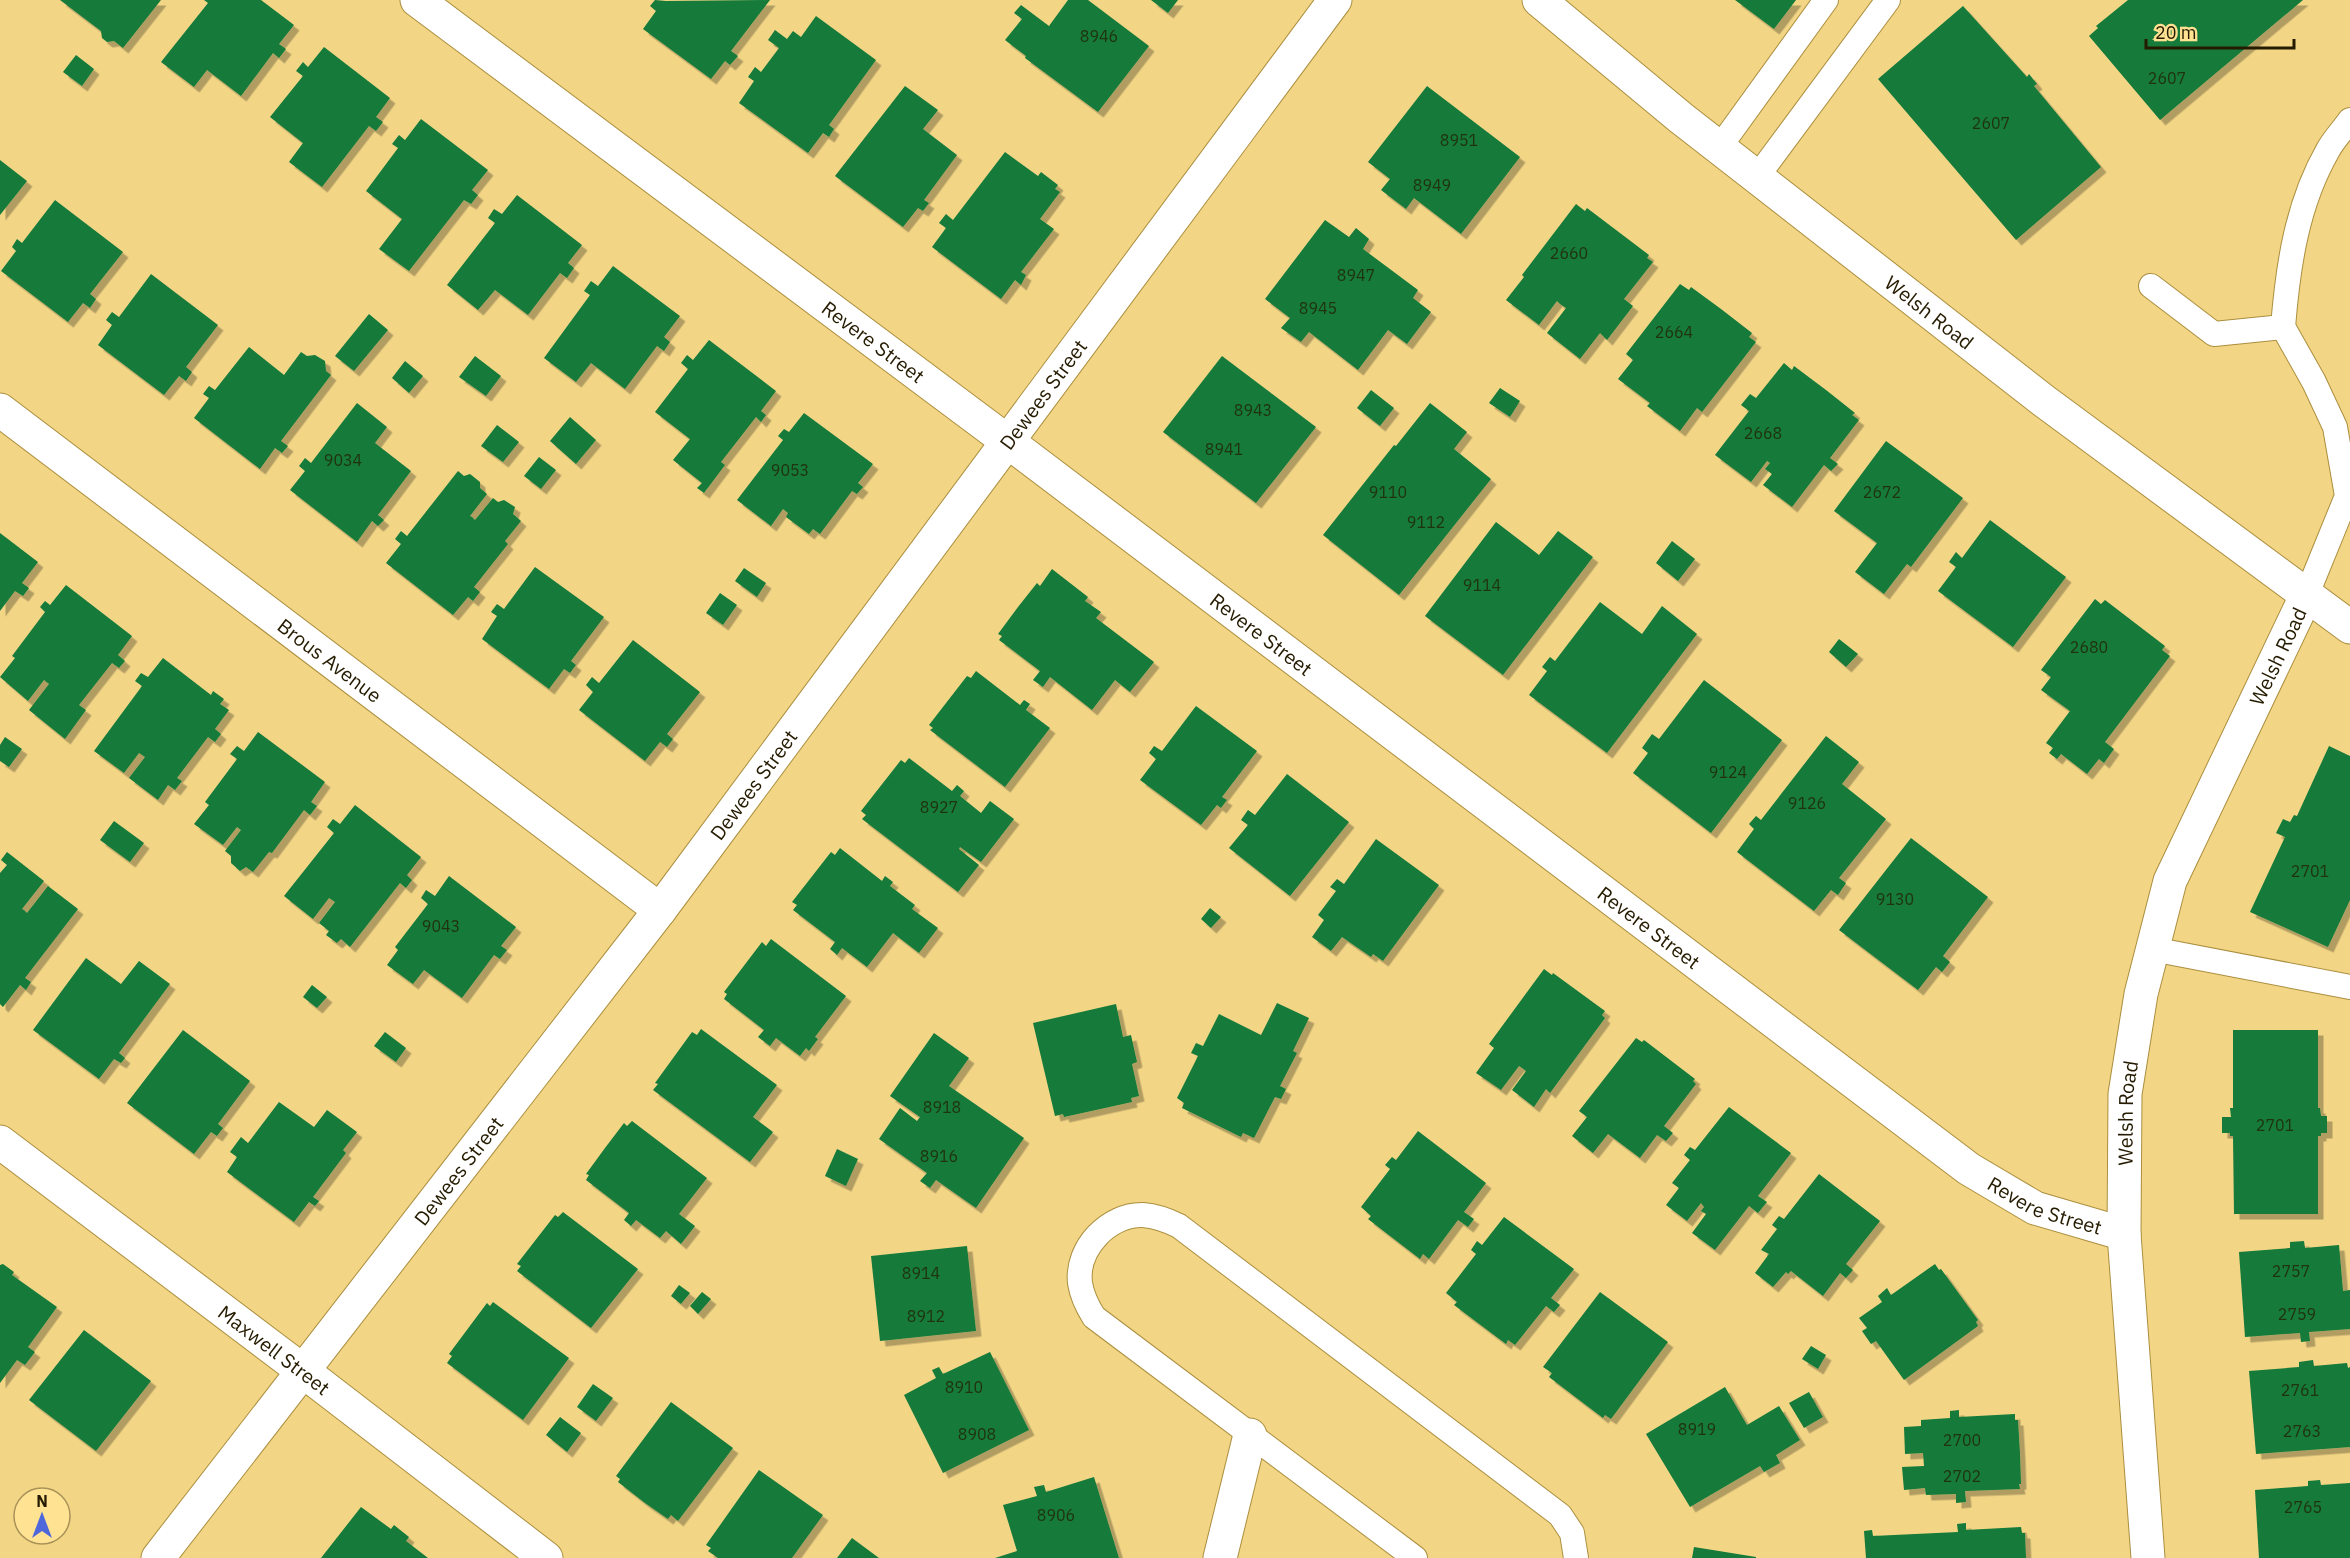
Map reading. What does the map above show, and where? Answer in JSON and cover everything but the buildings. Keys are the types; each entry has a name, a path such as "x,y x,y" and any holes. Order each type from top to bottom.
{"street":[{"name":"Revere Street","path":"417,0 1007,441 1969,1169 2035,1208 2124,1234"},
{"name":"Dewees Street","path":"158,1558 660,910 1335,0"},
{"name":"Welsh Road","path":"1539,0 1719,147 2044,401 2307,594 2170,881 2141,994 2125,1094 2124,1234 2148,1558"},
{"name":"Brous Avenue","path":"0,410 660,910"},
{"path":"2307,594 2350,627"},
{"name":"Maxwell Street","path":"0,1142 546,1558"},
{"path":"1220,1558 1250,1435"}],"lane":[{"path":"1719,147 1826,0"},
{"path":"1757,177 1888,0"},
{"path":"2307,594 2347,496 2335,427 2314,382 2283,327 2288,271 2303,205 2328,149 2350,120"},
{"path":"2151,286 2214,334 2283,327"},
{"path":"2152,949 2350,987"},
{"path":"1415,1558 1094,1317 1084,1301 1080,1281 1082,1261 1090,1243 1104,1228 1122,1218 1141,1215 1161,1217 1179,1226 1560,1515 1572,1533 1576,1558"}]}
